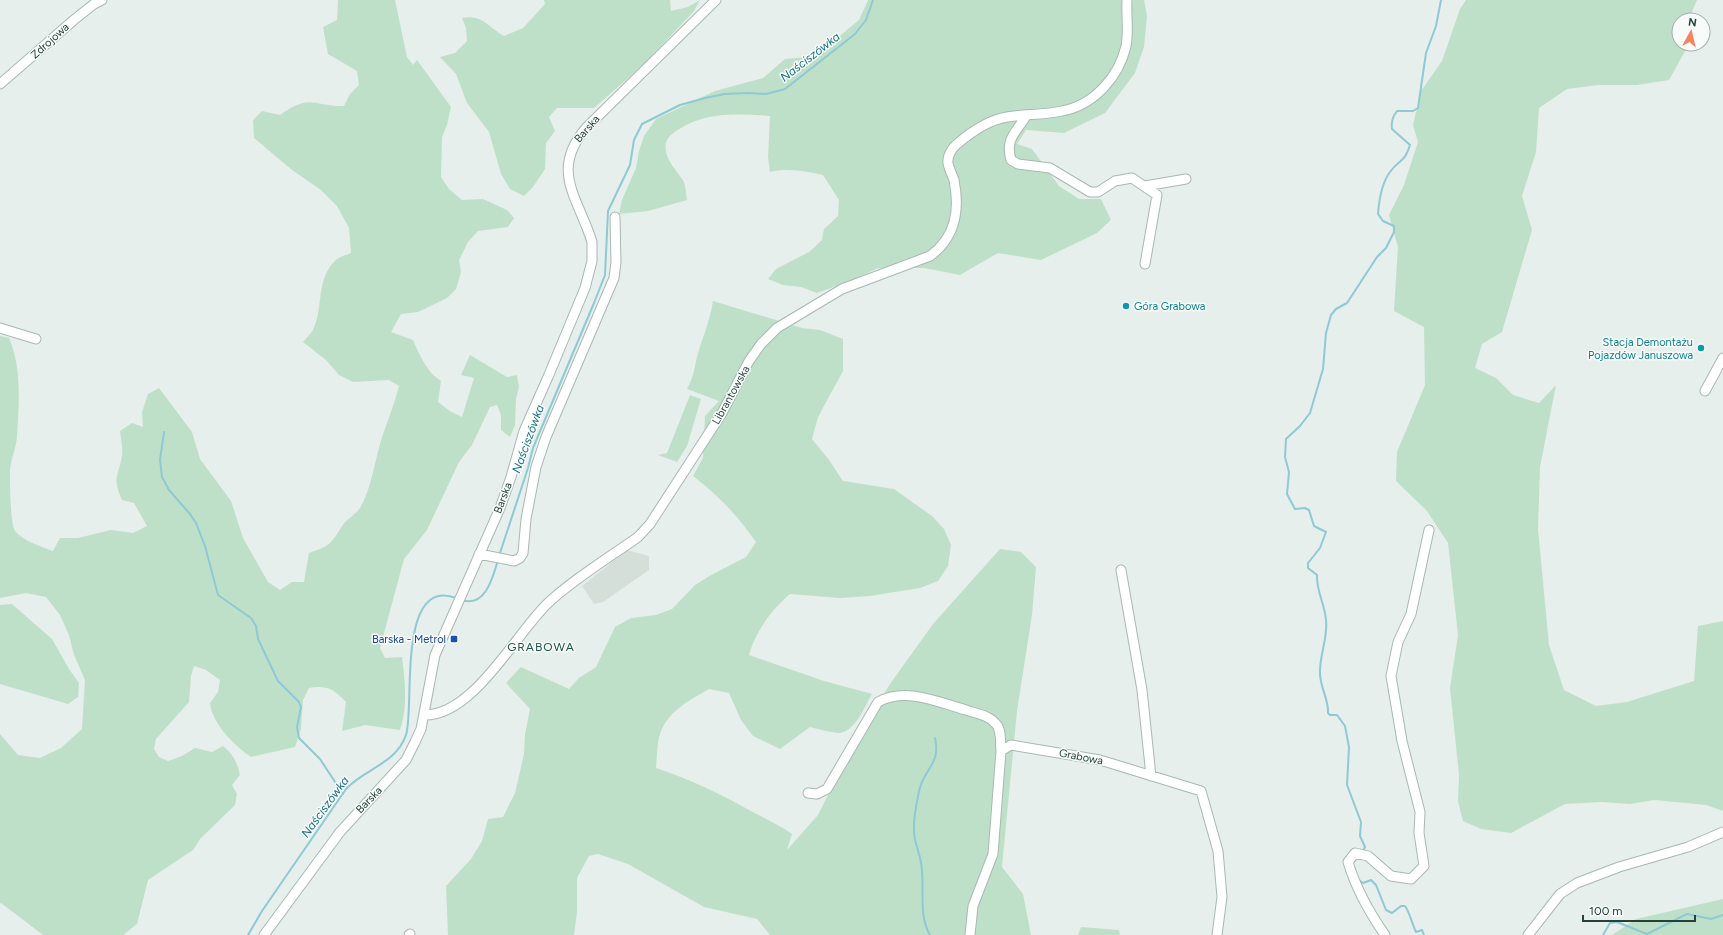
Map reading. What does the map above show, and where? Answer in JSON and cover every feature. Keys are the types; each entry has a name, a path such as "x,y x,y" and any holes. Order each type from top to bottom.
{"street":[{"name":"Zdrojowa","path":"0,84 75,19 94,4 102,0"},
{"name":"Barska","path":"264,935 344,828 406,760 421,729 435,655 504,496 524,431 566,336 590,271 593,252 592,242 568,178 568,163 572,147 586,127 716,0"},
{"name":"Librantowska","path":"424,715 443,713 475,690 547,604 638,537 650,524 722,414 749,361 761,344 777,328 842,289 930,256 940,249 949,239 954,223 956,192 948,163 949,155 954,146 970,133 1007,117 1062,111 1076,107 1094,97 1108,84 1118,67 1126,45 1127,0"},
{"path":"1026,116 1011,137 1008,148 1011,160 1018,164 1050,168 1090,192 1098,192 1115,181 1132,178 1157,195 1145,264"},
{"path":"1145,186 1186,179"},
{"path":"479,554 514,561 520,558 523,552 526,519 536,467 546,437 614,278 616,262 614,217"},
{"path":"0,328 36,339"},
{"path":"1705,390 1723,358"},
{"path":"1385,935 1372,916 1354,882 1348,862 1355,853 1368,856 1392,876 1411,879 1424,866 1418,833 1420,812 1402,741 1391,676 1398,642 1411,614 1429,530"},
{"path":"1121,570 1142,690 1151,776"},
{"path":"808,793 816,794 827,789 878,702 894,696 927,698 982,715 997,725 999,730 1001,751 993,854 973,906 970,935"},
{"name":"Grabowa","path":"1001,751 1011,745 1100,760 1201,790 1218,851 1222,897 1216,935"},
{"path":"1528,935 1560,894 1577,883 1688,846 1723,832"}],"shaded area":[{"path":"627,550 649,556 649,570 603,602 594,604 582,586"}],"green space":[{"path":"338,0 395,0 407,57 413,65 417,60 451,107 447,125 442,137 441,177 449,189 462,200 483,199 507,210 514,218 508,227 478,231 468,242 459,260 461,272 456,289 447,298 418,312 401,314 391,332 413,340 427,368 441,381 438,402 450,411 462,417 474,378 461,375 470,355 507,377 517,375 519,387 516,399 515,425 510,437 501,430 501,415 497,405 490,407 472,445 459,462 427,530 404,559 380,648 385,658 402,657 405,703 403,721 400,730 365,725 342,731 346,702 330,689 321,687 309,688 303,700 301,729 295,747 251,757 225,734 215,719 210,703 218,692 220,680 206,670 194,666 191,676 189,702 156,739 154,749 159,757 168,761 182,756 195,748 212,752 223,746 234,759 240,775 232,785 237,794 235,805 200,839 193,850 148,880 137,924 123,935 43,935 1,903 0,904 0,734 18,755 40,758 61,748 82,729 85,680 74,655 69,635 60,615 46,597 26,593 0,598 0,336 9,338 16,361 18,374 19,399 17,437 10,475 12,520 13,527 18,535 53,551 60,538 78,538 111,530 133,533 147,526 134,503 122,500 117,487 117,478 122,453 120,431 132,423 143,427 142,412 148,394 159,388 192,432 200,459 231,501 243,538 268,582 280,590 292,582 304,582 309,553 330,543 345,523 356,513 364,501 370,485 380,444 399,386 389,380 353,382 339,375 326,360 303,342 312,332 316,321 323,284 330,267 340,257 351,253 349,228 337,206 321,190 292,170 254,138 253,120 262,111 280,115 290,108 305,102 344,106 350,94 359,85 357,71 328,54 323,27 337,20"},
{"path":"544,0 670,0 671,11 688,7 700,0 694,11 643,65 594,108 557,108 549,117 555,131 546,143 545,169 533,187 524,196 510,189 501,174 489,132 467,103 456,74 440,57 455,53 467,41 466,28 462,18 469,17 480,20 504,36 523,28 545,4"},
{"path":"868,0 1144,0 1147,16 1144,47 1135,73 1105,113 1064,133 1026,130 1017,144 1032,149 1059,186 1079,199 1101,199 1111,220 1097,233 1041,260 998,253 960,275 924,268 878,268 853,280 817,293 801,287 783,285 768,279 776,269 809,252 822,240 824,229 838,216 839,200 823,175 796,170 770,172 768,157 770,116 736,114 713,116 702,119 681,128 668,138 666,143 666,154 683,181 687,200 648,211 619,214 622,200 636,168 639,151 644,136 656,119 715,91 763,78 785,59 807,57 823,50 859,20"},
{"path":"1466,0 1697,0 1692,12 1671,12 1671,52 1685,52 1669,80 1637,85 1598,85 1567,89 1539,108 1536,152 1522,196 1532,230 1502,332 1482,344 1475,368 1496,378 1513,395 1539,403 1556,385 1540,467 1538,529 1549,645 1564,690 1596,706 1627,702 1694,681 1698,626 1723,621 1723,811 1706,805 1654,800 1630,804 1602,802 1565,804 1511,833 1481,829 1463,821 1458,801 1459,775 1450,688 1458,635 1448,543 1427,511 1396,481 1397,452 1425,385 1424,327 1394,311 1398,247 1389,215 1404,185 1418,142 1413,125 1421,91 1442,61 1460,9"},
{"path":"713,301 802,328 820,330 843,339 843,371 818,417 812,439 829,460 843,481 894,489 932,516 944,529 951,545 948,566 938,581 920,588 870,596 840,598 790,594 771,614 755,638 749,655 824,681 872,694 863,712 850,729 838,733 810,727 780,749 753,736 741,720 729,693 709,689 679,708 672,714 662,728 657,748 656,768 715,792 787,830 792,834 787,850 818,815 855,741 890,684 933,624 1000,549 1021,552 1036,567 1032,615 1017,711 1002,867 1023,894 1031,935 770,935 757,919 704,907 628,864 598,854 589,856 577,878 577,912 574,935 448,935 446,886 471,859 482,841 488,819 503,817 515,793 524,754 525,734 530,709 506,683 521,667 569,689 579,678 596,667 615,627 631,618 656,615 672,609 695,585 746,557 756,542 727,506 693,476 703,458 705,416 719,401 687,389 693,375 698,353 709,321"},
{"path":"690,395 701,399 687,446 677,462 658,455 667,453"},
{"path":"12,604 52,639 69,669 79,683 78,697 68,704 0,684 0,605"},
{"path":"1723,899 1723,935 1612,935 1636,919"},
{"path":"1081,927 1119,930 1120,935 1078,935"}],"waterway":[{"name":"Naściszówka","path":"499,556 528,468 533,448 605,275 608,211 630,165 634,140 642,124 680,105 705,98 725,94 766,94 785,89 855,34 866,20 873,0"},
{"path":"1363,851 1365,847 1360,836 1361,822 1347,785 1349,747 1345,726 1337,715 1330,715 1328,713 1320,677 1320,665 1326,633 1326,620 1318,587 1317,575 1308,568 1308,563 1320,548 1326,532 1314,526 1309,510 1305,508 1295,509 1287,494 1289,472 1285,457 1286,439 1300,426 1310,413 1323,369 1326,333 1331,315 1336,309 1347,303 1377,257 1386,248 1394,232 1394,226 1383,221 1378,214 1380,198 1387,177 1393,168 1406,155 1410,145 1392,129 1393,117 1397,111 1413,111 1418,108 1426,53 1436,26 1441,0"},
{"path":"164,432 160,460 162,477 169,490 196,523 205,546 218,595 251,618 256,626 258,639 278,681 299,702 301,707 297,727 299,738 320,759 343,794"},
{"name":"Naściszówka","path":"462,600 470,601 483,595 491,582 498,560"},
{"name":"Naściszówka","path":"248,935 262,911 346,789 353,782 387,760 401,745 406,735 408,720 412,648 416,625 424,606 437,596 456,598"},
{"path":"930,935 924,921 922,868 915,840 914,828 921,783 934,761 936,754 935,738"},
{"path":"1359,880 1363,883 1371,880 1376,885 1386,910 1392,913 1401,906 1405,906 1416,932 1422,930 1424,935"},
{"path":"1603,935 1610,923 1617,922 1647,934 1687,914 1711,919 1723,915"}],"place":[{"name":"Góra Grabowa","path":"1126,306"},
{"name":"Stacja Demontażu Pojazdów Januszowa","path":"1701,348"},
{"name":"Barska - Metrol","path":"454,639"}],"district":[{"name":"GRABOWA","path":"541,647"}]}
